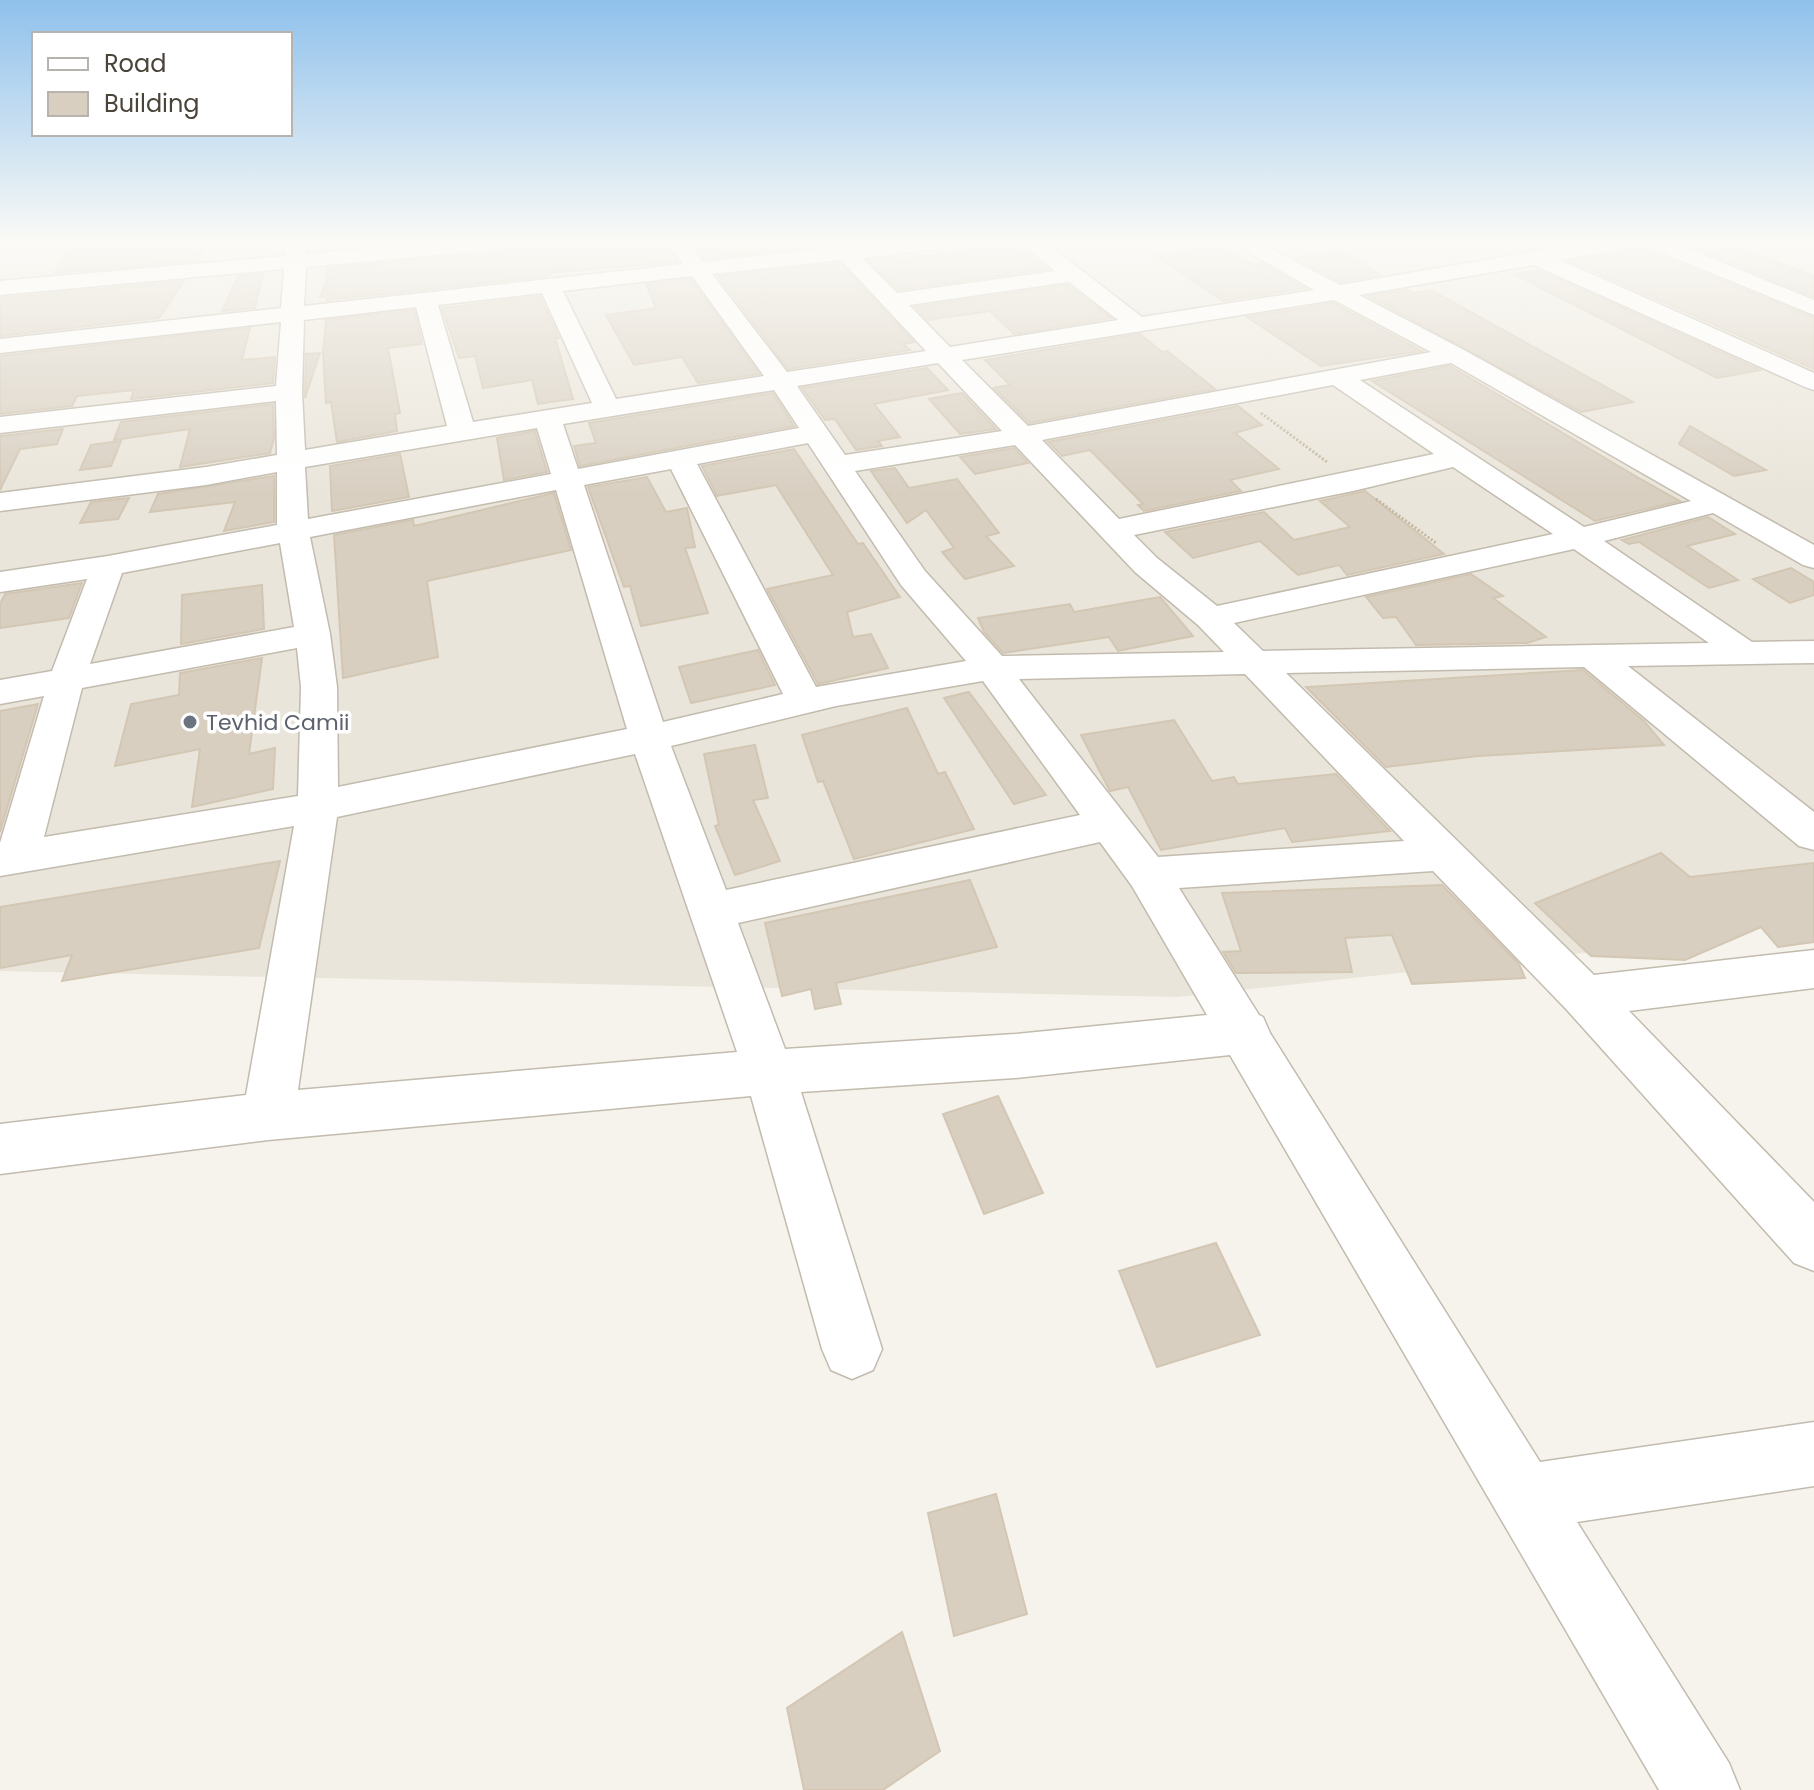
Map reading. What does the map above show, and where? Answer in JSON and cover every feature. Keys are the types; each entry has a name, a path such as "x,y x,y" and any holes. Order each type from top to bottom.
{"street":[{"path":"0,346 179,327"},
{"path":"268,1116 318,806 319,687 313,634 293,531 289,392 293,327"},
{"path":"433,327 462,432"},
{"path":"569,327 607,408"},
{"path":"741,327 913,578 992,668 1147,874 1246,1032 1702,1790"},
{"path":"915,327 1155,574 1210,618 1584,996 1814,1243"},
{"path":"0,502 85,493 291,461 1121,327"},
{"path":"1400,327 1814,558"},
{"path":"1690,327 1814,382"},
{"path":"0,582 108,566 680,458 1021,436 1455,355"},
{"path":"1338,377 1703,621 1744,653"},
{"path":"0,425 289,392"},
{"path":"548,418 649,738 769,1072 852,1349"},
{"path":"1112,530 1353,482 1458,457"},
{"path":"680,458 805,701"},
{"path":"1210,618 1579,538 1718,503"},
{"path":"108,566 66,681 9,859 318,806 649,738 805,701 992,668 1814,652"},
{"path":"0,692 313,634"},
{"path":"1595,658 1814,835"},
{"path":"711,911 1110,824"},
{"path":"1147,874 1442,854"},
{"path":"1584,996 1814,969"},
{"path":"0,1149 268,1116 769,1072 1015,1056 1246,1032"},
{"path":"1525,1497 1814,1454"}],"shaded area":[{"path":"0,327 1814,327 1814,884 1639,947 1177,997 0,971"}],"building":[{"path":"0,327 84,327 0,336"},
{"path":"325,327 418,327 422,344 388,348 400,413 395,414 397,431 337,442 331,402 326,403 323,352"},
{"path":"448,327 554,327 573,399 538,404 532,380 483,388 475,356 459,358"},
{"path":"612,327 725,327 759,374 698,383 682,357 634,365"},
{"path":"756,327 900,327 914,342 903,344 910,350 788,369"},
{"path":"1006,327 1059,327 1014,334"},
{"path":"1261,327 1377,327 1422,351 1321,366"},
{"path":"1424,327 1497,327 1633,402 1581,412"},
{"path":"1617,327 1664,327 1760,370 1717,378"},
{"path":"1718,327 1814,327 1814,369"},
{"path":"250,328 242,360 275,357 273,383 131,399 134,390 77,396 72,406 0,414 0,356"},
{"path":"1140,334 1215,389 1029,423 994,388 1010,385 985,360"},
{"path":"320,353 305,398 306,354"},
{"path":"1450,366 1680,501 1595,521 1372,381"},
{"path":"927,368 948,390 874,404 900,437 878,441 882,446 856,450 835,419 825,420 802,388"},
{"path":"773,393 794,426 580,466 574,446 596,443 589,423"},
{"path":"962,393 996,429 960,434 929,399"},
{"path":"273,404 274,438 270,453 180,467 190,429 114,440 121,422"},
{"path":"1238,406 1262,425 1235,433 1279,469 1230,480 1241,491 1144,511 1138,505 1143,504 1090,450 1062,456 1048,442"},
{"path":"1690,426 1766,470 1734,476 1679,444"},
{"path":"63,429 57,444 20,449 0,490 0,436"},
{"path":"535,431 547,472 504,480 497,438"},
{"path":"121,441 111,466 80,470 91,445"},
{"path":"1014,448 1028,463 975,474 960,457"},
{"path":"794,449 858,544 863,543 900,597 847,612 853,637 871,634 888,668 818,684 767,589 833,575 776,485 717,496 702,466"},
{"path":"400,454 409,497 332,511 330,466"},
{"path":"895,468 909,488 957,479 999,533 986,536 1014,566 965,579 942,552 954,548 926,510 907,523 871,471"},
{"path":"274,476 274,522 224,531 235,502 150,512 158,494"},
{"path":"647,477 666,512 687,508 695,547 685,548 708,613 641,626 630,586 624,587 588,487"},
{"path":"1365,491 1444,554 1347,575 1339,565 1298,575 1260,541 1193,558 1165,532 1264,512 1294,540 1350,527 1320,501"},
{"path":"554,493 571,550 427,581 438,657 343,678 334,535 413,520 414,526"},
{"path":"129,498 118,519 80,523 91,502"},
{"path":"1708,517 1735,534 1687,546 1738,580 1709,588 1639,542 1629,544 1622,540"},
{"path":"1791,568 1814,582 1814,595 1790,603 1753,579"},
{"path":"1471,574 1503,596 1493,598 1546,637 1527,643 1416,645 1396,617 1383,618 1366,597"},
{"path":"82,583 69,618 0,628 0,604 5,594"},
{"path":"262,585 264,629 181,644 182,595"},
{"path":"1160,597 1193,636 1118,651 1109,637 1003,653 984,632 978,618 1070,604 1074,612"},
{"path":"758,650 775,685 691,703 679,667"},
{"path":"262,658 249,754 275,748 273,789 192,807 200,749 115,766 131,704 179,695 180,673"},
{"path":"1583,670 1644,721 1664,745 1478,756 1386,767 1306,687"},
{"path":"969,692 1046,795 1014,804 944,698"},
{"path":"38,704 0,832 0,711"},
{"path":"907,708 938,774 945,772 974,829 854,859 823,781 818,782 802,735"},
{"path":"1174,720 1212,781 1234,777 1238,784 1336,774 1390,831 1292,842 1285,828 1161,850 1128,787 1110,791 1081,735"},
{"path":"755,745 768,798 753,800 780,861 735,875 715,826 719,825 704,754"},
{"path":"1661,853 1690,877 1814,863 1814,942 1778,947 1761,927 1685,960 1591,956 1535,903"},
{"path":"280,861 259,948 62,981 72,955 0,968 0,907"},
{"path":"970,880 997,947 836,983 841,1004 815,1009 811,989 782,996 765,923"},
{"path":"1442,885 1519,964 1525,978 1412,984 1392,935 1345,938 1352,972 1236,973 1223,952 1241,951 1222,893"},
{"path":"998,1096 1043,1193 984,1214 943,1114"},
{"path":"1216,1243 1260,1335 1157,1367 1119,1271"},
{"path":"996,1494 1027,1614 954,1636 928,1513"},
{"path":"902,1632 940,1751 883,1790 804,1790 787,1708"}],"place":[{"name":"Tevhid Camii","path":"190,722"}]}
